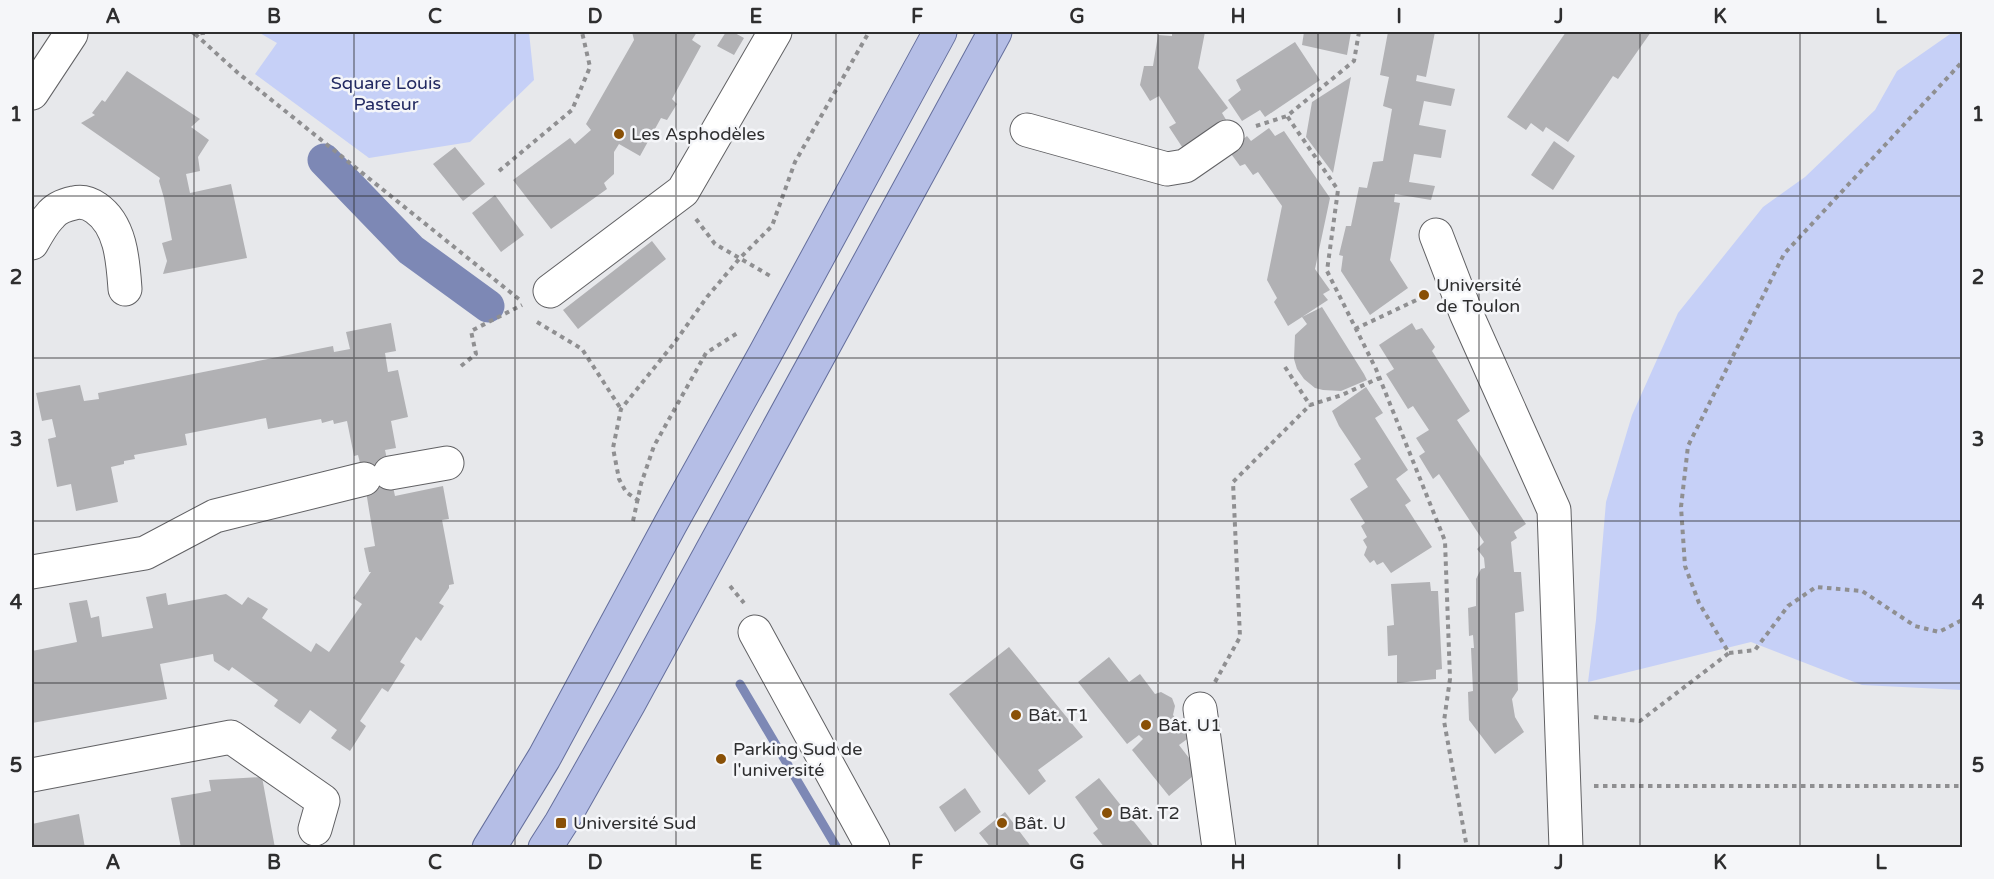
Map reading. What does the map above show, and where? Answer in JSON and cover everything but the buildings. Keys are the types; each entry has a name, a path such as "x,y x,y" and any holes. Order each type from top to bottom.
{"main road":[{"path":"489,848 544,758 940,32"},
{"path":"545,848 630,703 995,32"}],"street":[{"path":"537,297 683,191 775,32"},
{"path":"32,93 71,34"},
{"path":"1027,130 1167,169 1185,166 1227,137"},
{"path":"32,243 50,215 63,205 80,201 89,204 108,218 114,229 120,249 125,289"},
{"path":"1436,235 1454,282 1554,510 1566,848"},
{"path":"32,572 145,553 215,516 377,476 447,463"},
{"path":"755,632 873,848"},
{"path":"1200,709 1219,848"},
{"path":"32,775 231,737 323,801 315,829"}],"path":[{"path":"194,33 210,32"},
{"path":"499,171 572,110 590,67 582,32"},
{"path":"626,492 620,479 613,448 621,409 675,342 707,297 771,226 795,162 869,32"},
{"path":"1359,32 1354,61 1287,116 1338,190 1327,271 1379,378 1445,541 1450,679 1444,721 1467,848"},
{"path":"194,33 237,73 537,297"},
{"path":"1729,653 1699,603 1685,566 1681,507 1688,446 1784,254 1962,62"},
{"path":"683,191 689,209 715,244 778,281"},
{"path":"1355,329 1454,282"},
{"path":"461,366 476,354 471,331 537,297"},
{"path":"537,297 538,323 582,349 621,409"},
{"path":"1286,367 1310,405"},
{"path":"1200,709 1240,637 1233,482 1310,405 1342,395 1379,378"},
{"path":"1561,713 1640,721 1729,653 1755,650 1788,606 1816,587 1862,591 1915,626 1939,632 1962,620"},
{"path":"1564,786 1962,786"}],"green space":[{"name":"Square Louis Pasteur","path":"258,32 529,32 534,80 470,142 369,158 255,74 277,43"},
{"path":"1953,32 1962,32 1962,690 1862,685 1751,642 1588,682 1606,502 1632,415 1678,313 1763,207 1805,177 1875,110 1897,71"}],"waterway":[{"path":"324,160 411,250 488,306"},
{"path":"740,684 837,848"}],"place":[{"name":"Les Asphodèles","path":"619,134"},
{"name":"Université de Toulon","path":"1424,295"},
{"name":"Bât. T1","path":"1016,715"},
{"name":"Bât. U1","path":"1146,725"},
{"name":"Parking Sud de l'université","path":"721,759"},
{"name":"Bât. T2","path":"1107,813"},
{"name":"Université Sud","path":"561,823"},
{"name":"Bât. U","path":"1002,823"}]}
